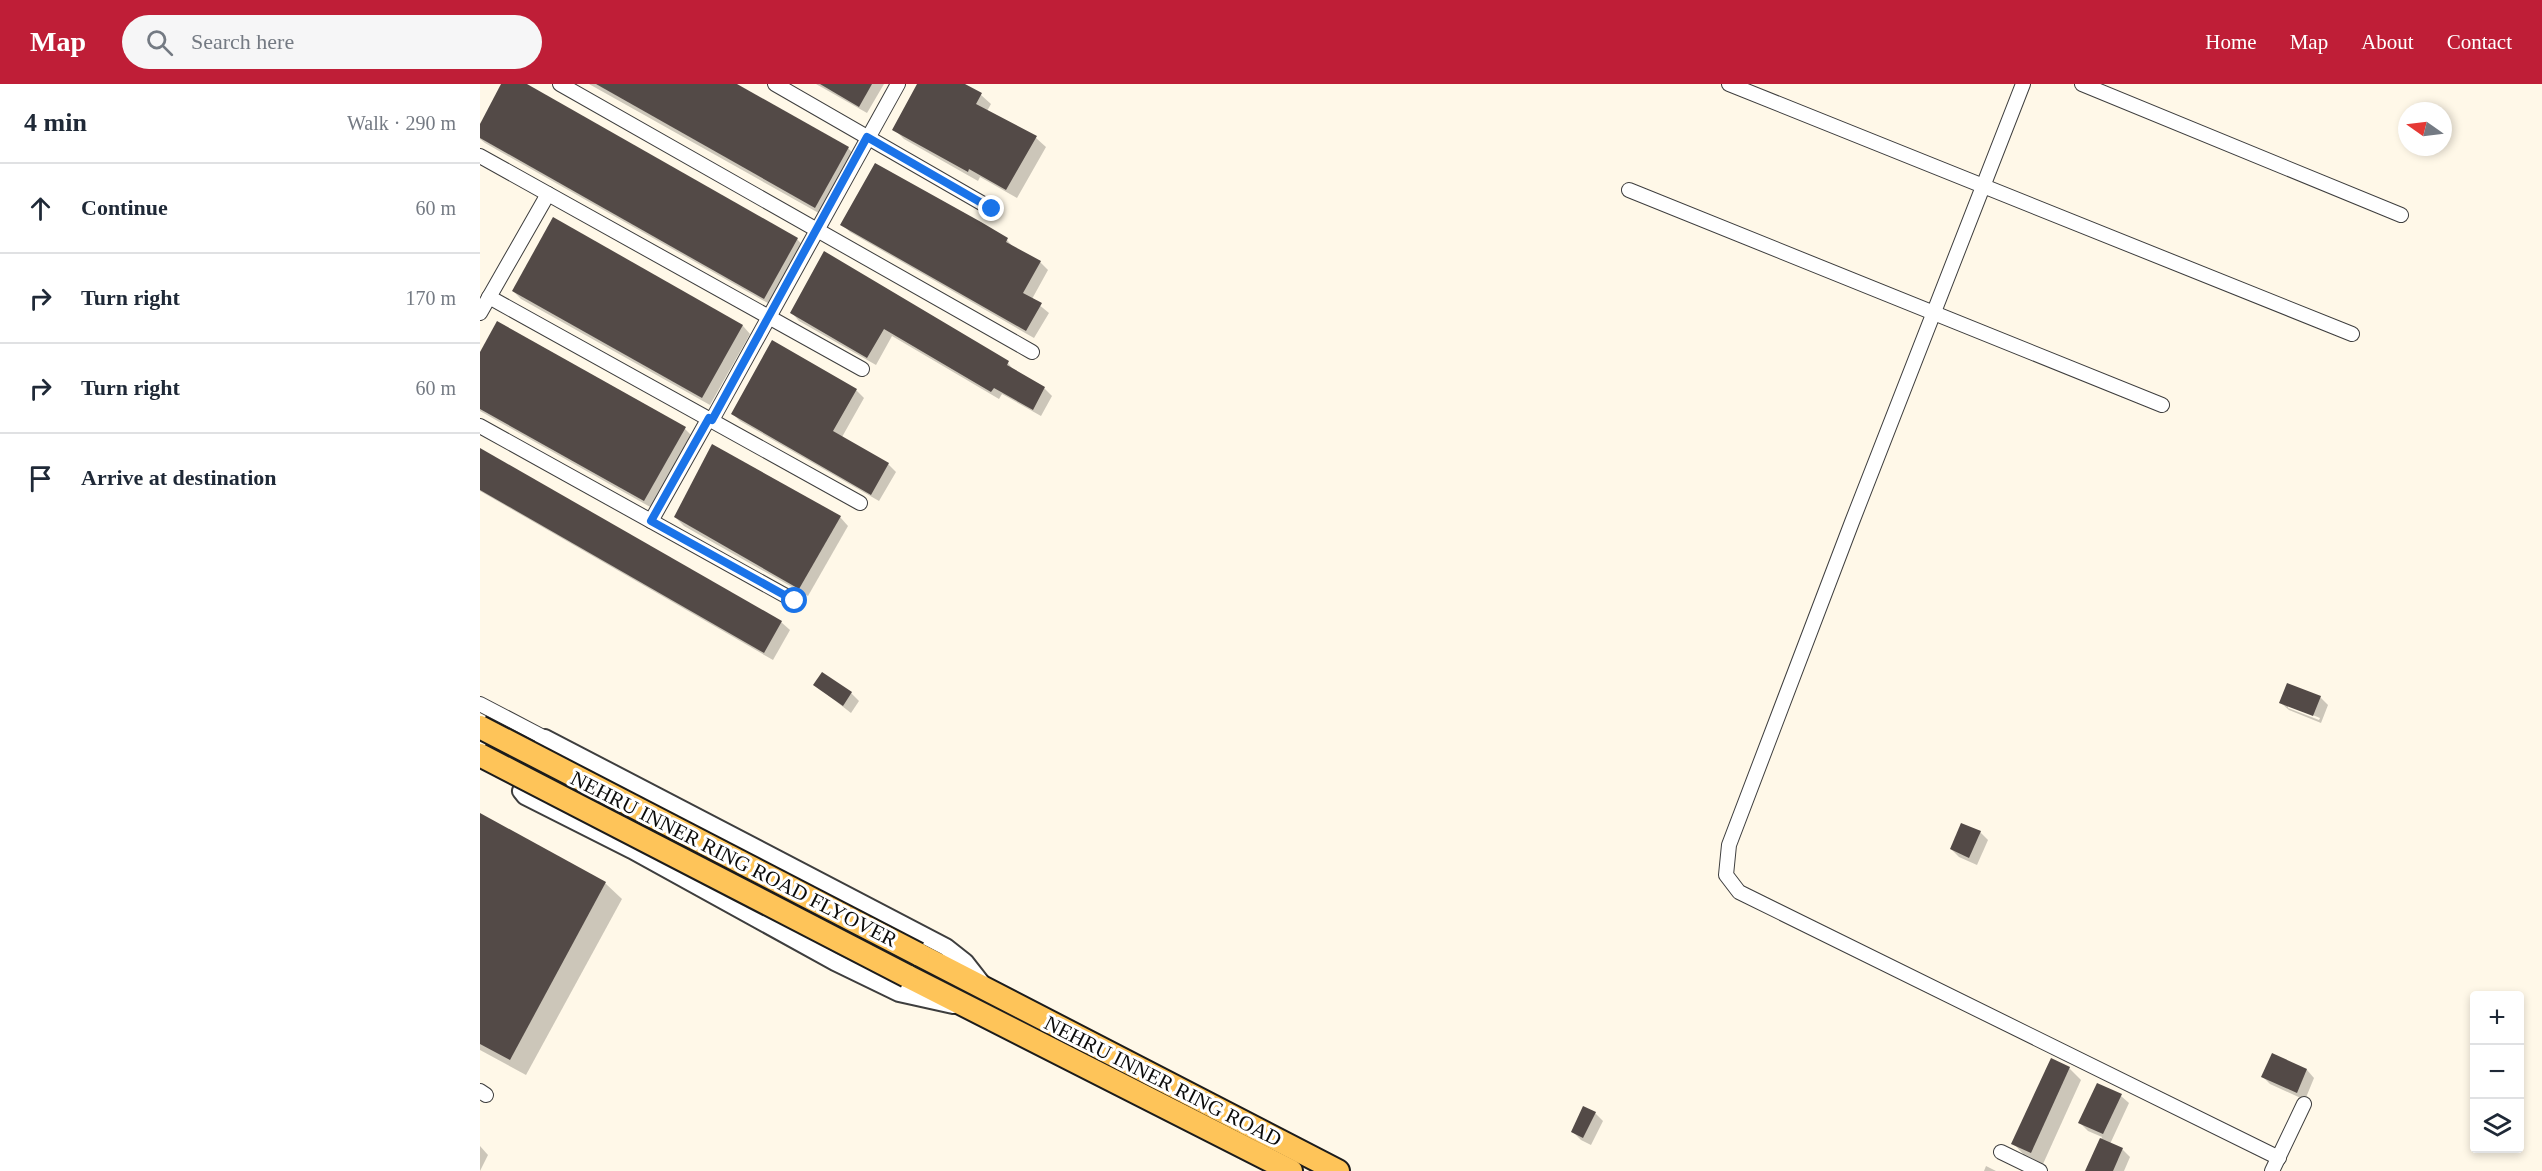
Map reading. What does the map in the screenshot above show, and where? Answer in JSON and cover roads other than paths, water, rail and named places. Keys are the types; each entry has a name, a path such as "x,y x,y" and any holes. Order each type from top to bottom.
{"main road":[{"name":"NEHRU INNER RING ROAD FLYOVER","path":"480,728 988,991"},
{"name":"NEHRU INNER RING ROAD FLYOVER","path":"480,755 968,1008"},
{"name":"NEHRU INNER RING ROAD","path":"988,991 1114,1068 1291,1171"},
{"name":"NEHRU INNER RING ROAD","path":"968,1008 1114,1068 1338,1171"}],"street":[{"path":"560,84 1032,352"},
{"path":"775,84 992,209"},
{"path":"651,521 898,84"},
{"path":"1729,84 2352,334"},
{"path":"2024,84 1729,845 1726,875 1739,892 2279,1158"},
{"path":"2082,84 2401,215"},
{"path":"480,156 862,369"},
{"path":"1629,190 2162,405"},
{"path":"480,313 548,194"},
{"path":"489,297 861,503"},
{"path":"480,426 795,601"},
{"path":"480,704 946,947 965,962 988,991"},
{"path":"545,738 520,791 525,796 632,850 835,962 899,993 968,1008"},
{"path":"2272,1171 2304,1104"},
{"path":"2001,1152 2040,1171"}]}
